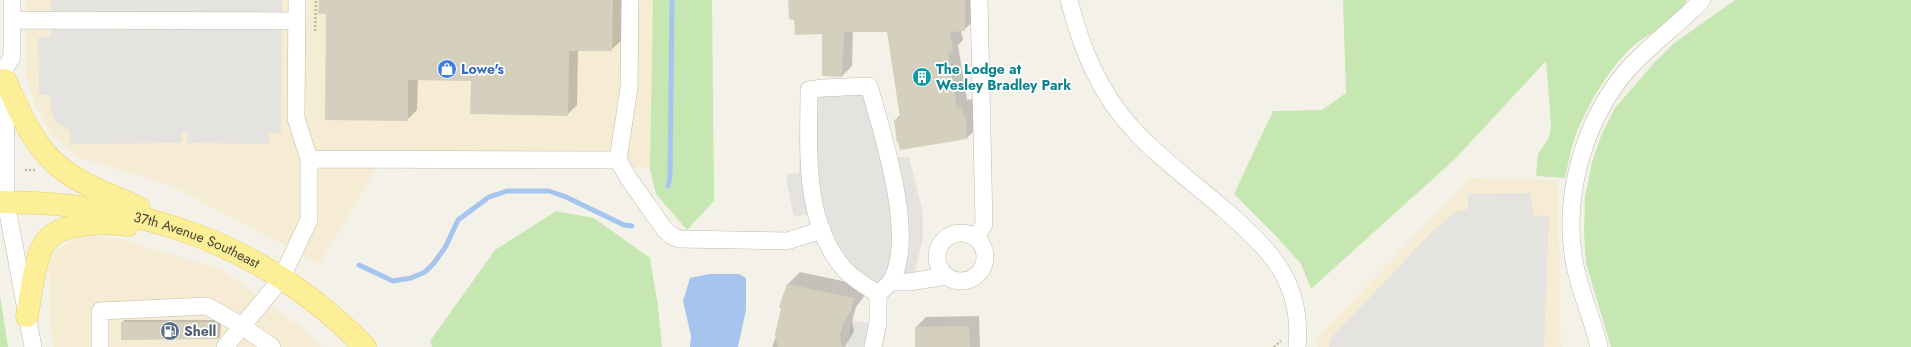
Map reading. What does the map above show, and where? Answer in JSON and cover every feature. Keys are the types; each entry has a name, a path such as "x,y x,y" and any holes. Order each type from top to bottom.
{"main road":[{"path":"3,69 25,124 43,149 59,167 83,182 183,230"},
{"name":"37th Avenue Southeast","path":"3,202 83,206 156,221 213,241 246,257 314,301 365,347"},
{"path":"27,316 40,251 53,235 64,229 78,226 112,224 183,230"}],"street":[{"path":"12,0 12,57 3,69 3,202 33,347"},
{"path":"225,347 281,279 309,220 309,159 296,118 297,0"},
{"path":"630,0 629,88 618,160 629,179 665,230 680,240 787,241 822,230"},
{"path":"976,238 984,224 979,0"},
{"path":"1069,0 1084,50 1101,84 1119,112 1133,129 1153,148 1259,240 1278,265 1286,280 1295,307 1297,347"},
{"path":"1599,347 1576,274 1572,253 1572,208 1581,156 1593,126 1617,83 1630,67 1680,23 1702,0"},
{"path":"12,20 297,21"},
{"path":"873,347 878,322 878,294 891,282 897,268 899,252 900,220 889,164 869,86 809,90 811,191 822,230 835,256 847,271 878,294"},
{"path":"309,159 618,160"},
{"path":"954,234 969,234 976,238 981,244 985,258 979,273 973,278 965,280 953,279 947,276 938,264 937,257 941,242 954,234"},
{"path":"891,282 909,282 947,276"},
{"path":"100,347 100,311 207,306 242,326 272,347"}],"shaded area":[{"path":"27,0 660,0 660,168 377,167 320,264 168,184 78,158 51,135 35,105 26,76"},
{"path":"51,0 282,0 281,133 268,133 269,144 187,143 188,132 182,133 182,143 70,144 71,132 55,121 51,111 50,94 39,95 38,38 51,36"},
{"path":"835,90 878,94 883,101 897,157 909,157 923,212 923,239 915,271 904,283 864,286 812,228 807,214 794,217 787,185 787,174 799,173 800,115 807,106"},
{"path":"1471,178 1558,180 1561,347 1317,347 1321,333"},
{"path":"1531,193 1533,215 1549,216 1544,347 1329,347 1330,339 1429,235 1455,212 1468,209 1468,194"},
{"path":"88,235 118,239 221,269 303,329 322,347 53,347 50,322 49,261 54,253 72,239"},
{"path":"852,320 887,327 883,347 847,347"}],"green space":[{"path":"653,0 712,0 714,201 687,230 656,194 650,170"},
{"path":"1343,0 1687,0 1677,15 1670,21 1632,47 1606,78 1584,115 1571,149 1565,178 1536,176 1538,154 1549,138 1551,124 1546,61 1456,158 1311,289 1301,264 1276,236 1234,194 1273,111 1322,110 1346,93"},
{"path":"1735,0 1911,0 1911,347 1611,347 1586,264 1584,233 1585,197 1592,162 1601,136 1615,108 1654,63 1673,44"},
{"path":"556,211 594,218 650,258 658,306 662,347 432,347 430,341 495,250"},
{"path":"0,295 8,347 0,347"}],"water":[{"path":"709,274 739,274 746,278 746,310 738,347 690,347 691,336 683,301 690,278"}],"building":[{"name":"Lowe's","path":"319,0 613,0 612,51 569,51 568,116 470,114 471,81 408,80 408,121 325,120 326,14 318,14"},
{"name":"The Lodge at Wesley Bradley Park","path":"788,0 965,0 965,31 950,32 953,51 948,52 957,109 963,108 963,116 966,115 967,139 900,150 898,142 897,143 894,120 900,118 887,32 844,32 842,77 822,76 822,34 795,35 794,20 789,19"},
{"path":"787,284 854,298 851,311 844,321 840,335 842,347 778,347 775,334 781,309 779,307"},
{"name":"Shell","path":"121,322 215,322 218,324 218,339 121,340"},
{"path":"969,326 970,347 915,347 915,327"}],"waterway":[{"path":"668,186 670,177 672,0"},
{"path":"359,265 393,281 411,278 425,272 434,263 446,246 458,220 489,197 507,191 549,191 566,197 624,225 632,226"}],"place":[{"name":"Lowe's","path":"447,69"},
{"name":"The Lodge at Wesley Bradley Park","path":"922,77"},
{"name":"Shell","path":"170,331"}]}
